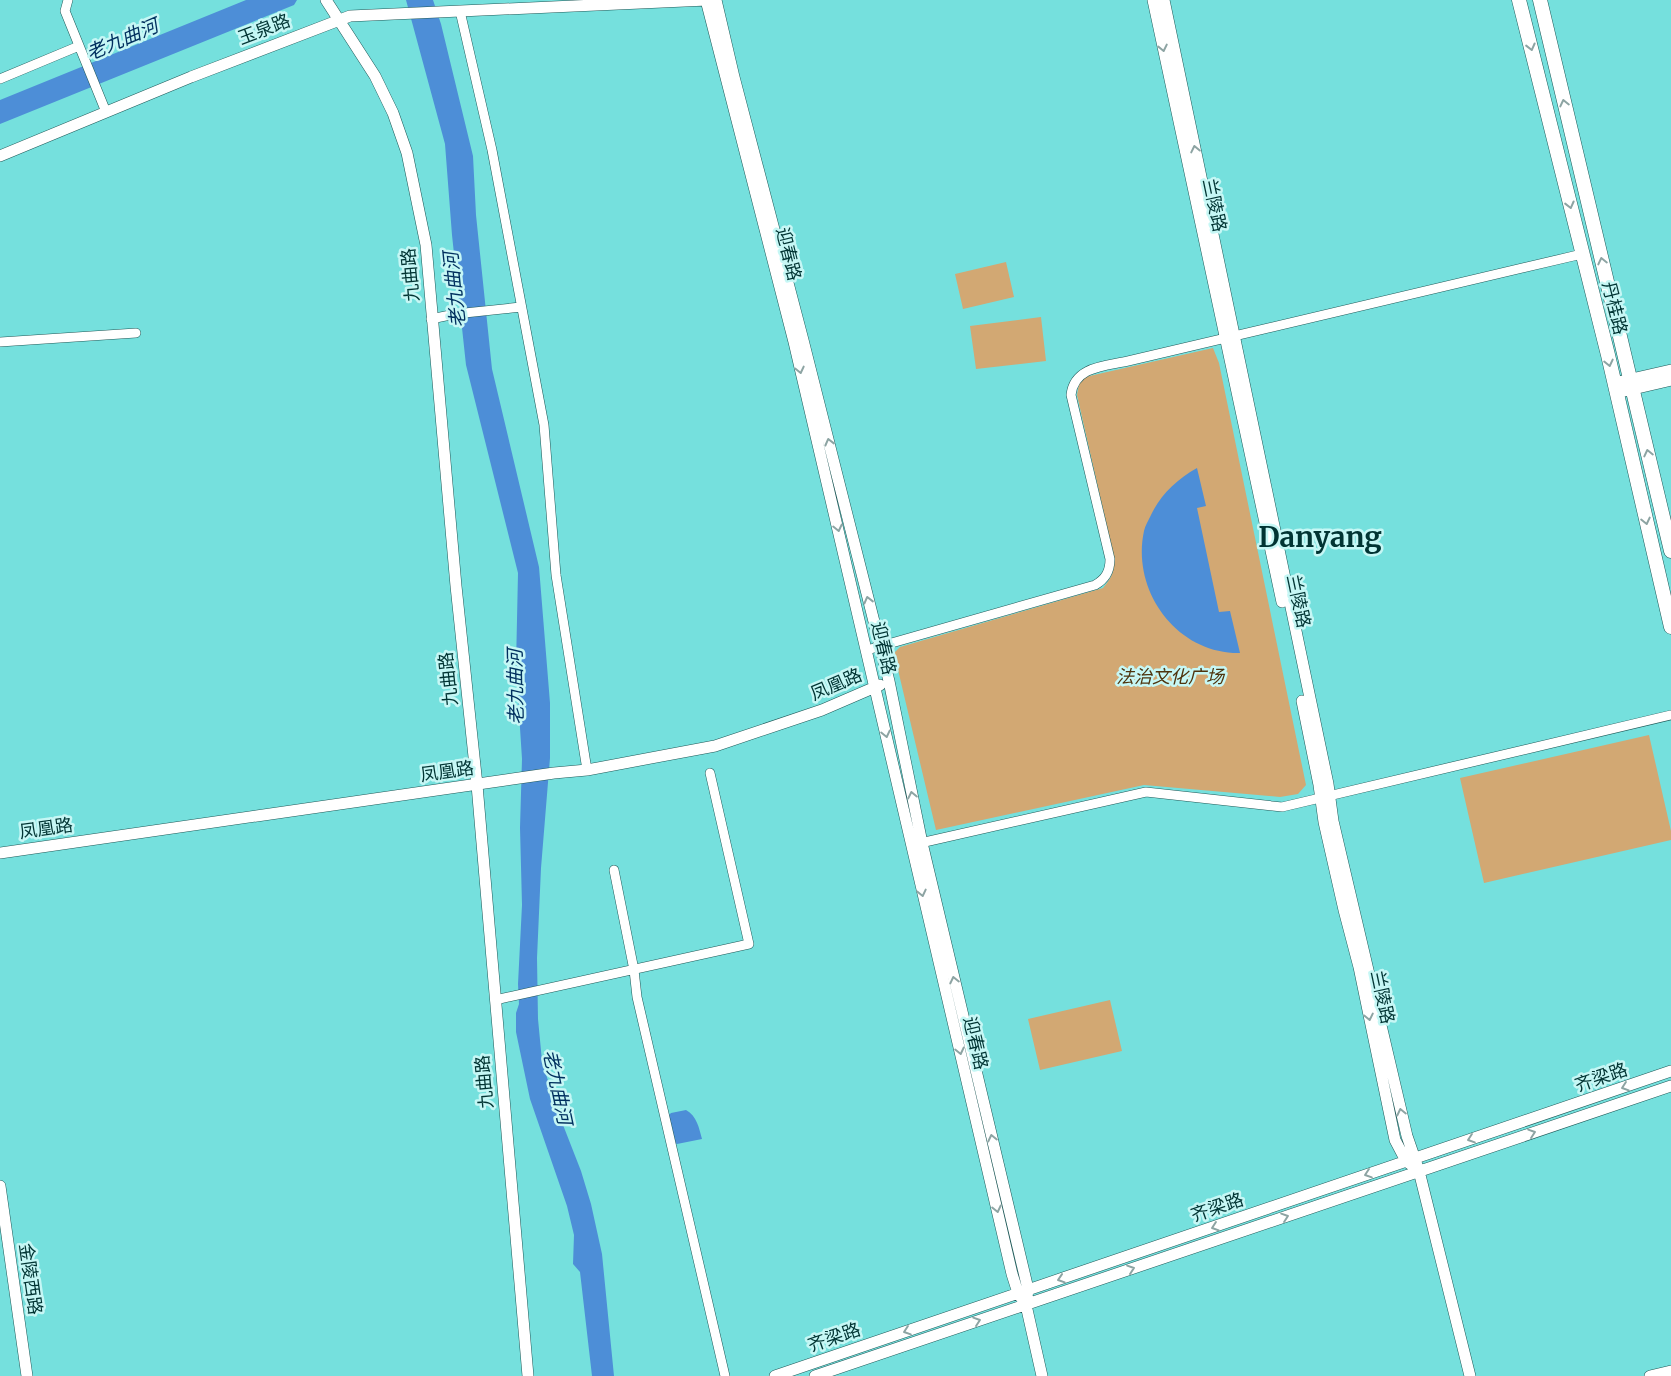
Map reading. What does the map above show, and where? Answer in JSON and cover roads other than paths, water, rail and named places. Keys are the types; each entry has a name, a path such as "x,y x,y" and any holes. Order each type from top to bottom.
{"main road":[{"name":"丹桂路","path":"1519,0 1615,388 1671,627"},
{"name":"丹桂路","path":"1540,0 1671,552"}],"street":[{"path":"68,0 65,11 106,112"},
{"name":"九曲路","path":"326,0 375,76 393,113 407,153 426,245 431,319 476,785 528,1376"},
{"name":"玉泉路","path":"0,156 338,19 350,16 707,0"},
{"name":"迎春路","path":"707,0 794,342 875,687 916,844 1042,1376"},
{"name":"迎春路","path":"716,0 734,77 889,681 916,844"},
{"name":"兰陵路","path":"1153,0 1230,336"},
{"name":"兰陵路","path":"1164,0 1302,699 1333,821 1407,1136 1410,1160 1419,1172 1470,1376"},
{"path":"460,11 492,150 544,425 556,575 587,770"},
{"path":"0,79 79,46"},
{"path":"867,650 1095,585 1106,575 1110,568 1110,559 1071,395 1076,379 1095,368 1582,254"},
{"path":"431,319 454,314 521,307"},
{"path":"0,342 136,333"},
{"path":"1615,388 1671,370"},
{"path":"1631,384 1671,380"},
{"name":"凤凰路","path":"0,853 554,773 587,770 715,746 822,710 889,681"},
{"path":"916,844 1146,792 1282,808 1671,716"},
{"path":"495,1000 749,944 710,772"},
{"path":"614,870 634,970 636,997 725,1376"},
{"name":"齐梁路","path":"775,1376 805,1371 1023,1291 1671,1071"},
{"name":"齐梁路","path":"815,1376 1671,1086"},
{"name":"金陵西路","path":"0,1186 3,1236 27,1376"},
{"path":"1650,1376 1671,1370"}],"water":[{"path":"246,0 297,0 294,5 0,124 0,100"},
{"path":"406,0 433,0 441,24 473,156 476,215 492,369 539,567 550,703 550,758 541,868 537,958 538,1019 542,1061 556,1107 581,1171 591,1204 602,1254 614,1376 592,1376 580,1272 573,1264 574,1235 567,1206 530,1099 516,1032 516,1013 519,1004 518,984 522,905 520,828 522,759 516,666 518,573 466,365 452,235 445,144"},
{"path":"1197,468 1206,506 1197,508 1219,612 1230,611 1240,653 1217,651 1197,643 1179,631 1164,615 1152,596 1145,576 1142,554 1144,531 1154,509 1169,489"},
{"path":"686,1110 695,1119 702,1139 677,1144 675,1143 668,1116 671,1113"}],"district":[{"name":"Danyang","path":"1320,537"}],"water label":[{"name":"老九曲河","path":"122,39"},
{"name":"老九曲河","path":"454,290"},
{"name":"老九曲河","path":"515,687"},
{"name":"老九曲河","path":"558,1087"}],"park label":[{"name":"法治文化广场","path":"1170,676"}]}
